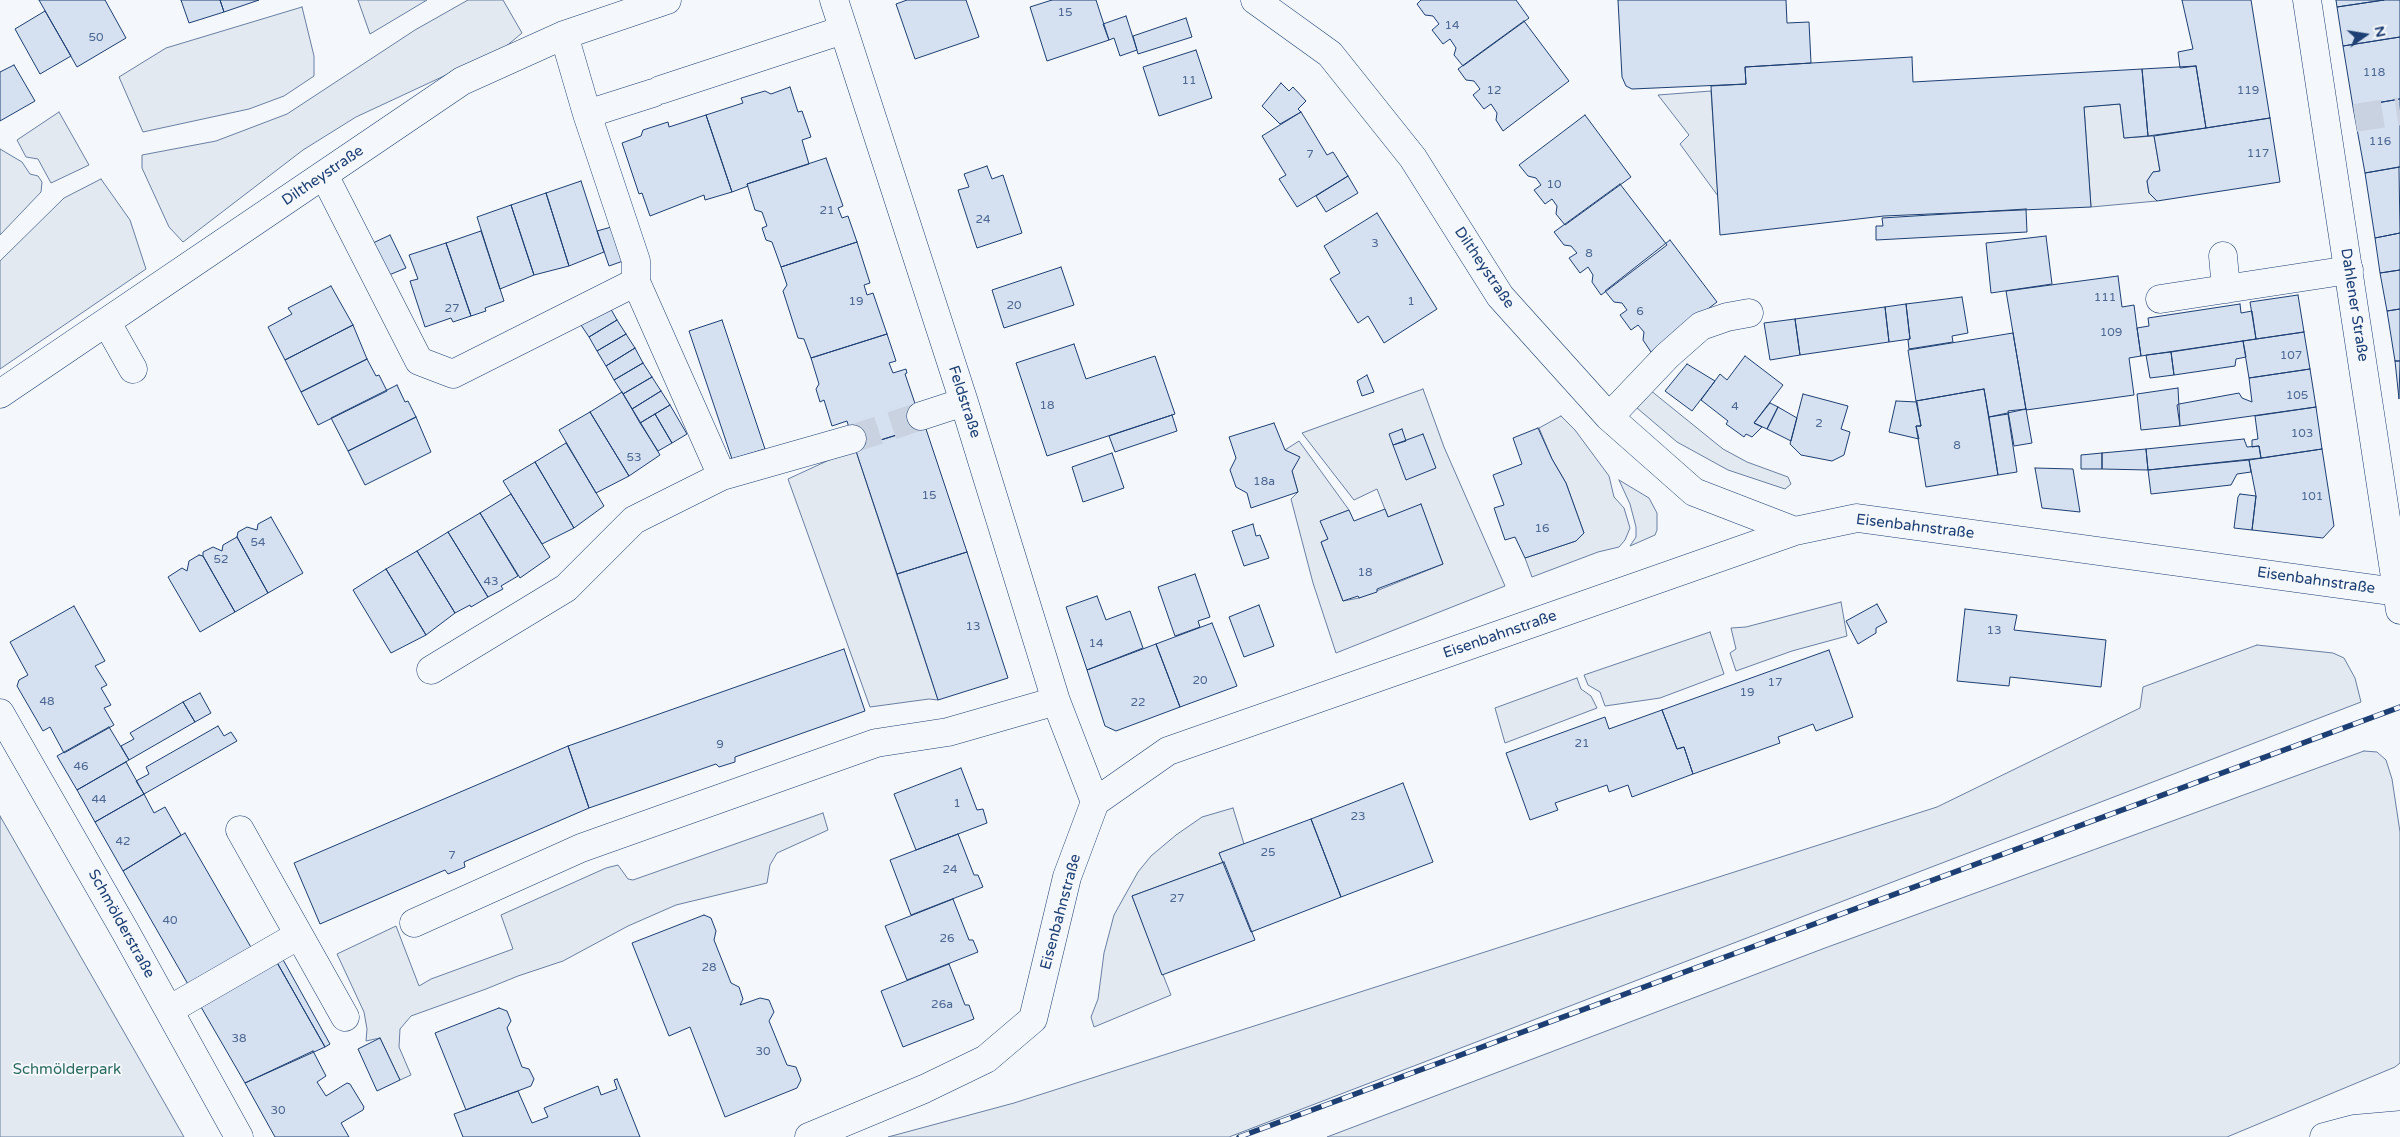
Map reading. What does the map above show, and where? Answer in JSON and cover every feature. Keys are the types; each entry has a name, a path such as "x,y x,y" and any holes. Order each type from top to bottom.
{"street":[{"name":"Diltheystraße","path":"0,394 462,81 564,35 667,0"},
{"name":"Feldstraße","path":"834,0 964,402 1056,701 1095,802"},
{"name":"Diltheystraße","path":"1254,0 1330,54 1413,158 1500,296 1609,417 1694,492 1795,531"},
{"name":"Dahlener Straße","path":"2307,0 2398,602"},
{"path":"587,114 843,30"},
{"path":"564,35 587,114 636,261 636,282 722,476"},
{"path":"324,175 419,361 453,374 636,282"},
{"path":"2223,256 2226,289"},
{"path":"2160,299 2349,270"},
{"path":"1609,417 1667,356 1701,326 1727,317 1749,313"},
{"path":"107,323 133,369"},
{"path":"921,416 964,402"},
{"path":"431,670 566,588 634,520 722,476 852,439"},
{"name":"Eisenbahnstraße","path":"809,1137 924,1089 986,1059 1033,1019 1067,877 1095,802 1168,751 1795,531 1857,518 2398,602"},
{"path":"414,923 581,848 876,743 948,732 1056,701"},
{"name":"Schmölderstraße","path":"0,713 239,1137"},
{"path":"240,830 345,1017"},
{"path":"168,1010 300,935"},
{"path":"2324,1137 2354,1129 2400,1125"}],"green space":[{"path":"358,0 427,0 370,34"},
{"path":"468,0 503,0 522,33 504,48 356,117 303,150 183,242 169,227 142,168 142,155 216,141 287,114 415,30"},
{"path":"302,7 314,56 314,76 284,96 249,109 143,132 119,77 166,48"},
{"path":"1711,91 1718,196 1680,144 1689,135 1658,95"},
{"path":"2120,104 2124,138 2154,136 2160,171 2153,172 2147,181 2149,193 2157,201 2091,207 2084,107"},
{"path":"59,112 89,165 51,183 38,159 26,157 17,140"},
{"path":"0,149 22,162 30,174 38,176 42,182 41,192 0,235"},
{"path":"101,179 130,220 146,269 0,369 0,261 64,198"},
{"path":"1423,389 1444,447 1505,586 1336,653 1313,583 1291,499 1298,492 1292,471 1299,457 1285,450 1299,441 1349,510 1321,521 1328,539 1321,542 1343,601 1359,598 1443,564 1421,505 1388,517 1377,489 1354,500 1302,433"},
{"path":"1650,390 1723,449 1747,462 1788,477 1791,484 1785,489 1728,470 1677,442 1637,408"},
{"path":"1561,416 1575,430 1609,476 1614,497 1624,508 1630,528 1625,540 1619,547 1598,552 1532,577 1525,558 1576,541 1584,533 1566,483 1552,459 1539,428"},
{"path":"855,448 938,700 929,699 870,707 788,479"},
{"path":"1619,480 1649,498 1657,513 1657,530 1655,535 1630,546 1636,537 1636,527 1630,504"},
{"path":"1841,602 1847,636 1792,651 1736,671 1730,653 1736,649 1731,628 1746,627"},
{"path":"1710,632 1724,674 1660,698 1605,706 1600,692 1588,685 1584,675"},
{"path":"2257,645 2333,653 2344,658 2355,678 2361,702 1229,1137 888,1137 1014,1103 1937,807 2140,708 2143,687"},
{"path":"1577,678 1581,689 1591,696 1597,708 1505,743 1495,708"},
{"path":"2364,751 2377,752 2386,760 2392,779 2400,832 2400,1063 2395,1067 2227,1137 1327,1137 1825,948"},
{"path":"1233,808 1244,844 1219,853 1224,862 1132,896 1171,995 1094,1027 1091,1017 1098,999 1104,953 1114,915 1138,872 1151,856 1202,817"},
{"path":"823,813 828,830 777,853 770,865 767,883 676,905 628,926 563,961 411,1016 400,1029 399,1047 411,1075 400,1080 380,1038 366,1041 367,1029 364,1012 337,954 396,926 419,986 431,979 513,949 501,915 606,868 618,865 628,879 633,880"},
{"name":"Schmölderpark","path":"0,816 140,1060 184,1137 0,1137"}],"building":[{"path":"39,0 105,0 126,38 77,67"},
{"path":"181,0 220,0 224,12 189,23"},
{"path":"220,0 259,0 224,12"},
{"path":"907,0 966,0 979,37 915,59 896,4"},
{"path":"1052,0 1096,0 1109,40 1047,61 1030,7"},
{"path":"1421,0 1516,0 1529,18 1463,66 1454,55 1456,48 1450,39 1443,44 1432,30 1439,24 1433,16 1425,15 1417,4"},
{"path":"1618,0 1786,0 1787,23 1809,22 1811,63 1745,67 1746,84 1632,89 1626,86 1622,77"},
{"path":"2182,0 2251,0 2270,118 2206,128 2196,66 2180,68 2178,52 2193,49"},
{"path":"2336,0 2384,0 2337,7"},
{"path":"2384,0 2400,0 2400,37 2343,46 2337,7"},
{"path":"45,11 71,56 40,74 15,29"},
{"path":"1126,16 1137,50 1120,56 1114,38 1109,40 1103,24"},
{"path":"1186,18 1192,37 1138,54 1133,36"},
{"path":"1524,21 1569,81 1503,131 1496,120 1497,113 1491,104 1484,109 1473,95 1480,89 1474,81 1466,80 1458,69"},
{"path":"2400,37 2400,99 2353,107 2343,46"},
{"path":"1196,50 1212,98 1159,116 1143,67"},
{"path":"1912,57 1913,82 2142,69 2148,136 2124,138 2120,104 2084,107 2091,207 1884,216 1720,235 1711,86 1746,84 1745,67"},
{"path":"14,65 35,101 0,121 0,72"},
{"path":"2196,66 2206,128 2148,136 2142,69"},
{"path":"1281,83 1289,91 1293,87 1306,101 1298,109 1301,112 1280,124 1262,106"},
{"path":"790,87 798,112 802,111 811,137 802,140 809,164 747,184 748,186 732,192 706,115 743,103 741,98 765,91 771,94"},
{"path":"2400,99 2400,167 2365,173 2353,107"},
{"path":"1301,112 1327,155 1333,152 1348,176 1297,207 1279,179 1286,175 1262,136"},
{"path":"706,115 732,192 705,200 704,195 650,216 642,193 639,194 622,143 641,136 643,130 668,122 669,127"},
{"path":"1585,115 1631,177 1565,225 1556,214 1557,206 1552,199 1545,204 1534,190 1541,185 1536,178 1528,176 1519,165"},
{"path":"2270,118 2280,182 2157,201 2149,193 2147,181 2153,172 2160,171 2154,136"},
{"path":"826,158 843,206 838,208 842,218 848,216 857,242 781,267 772,242 766,240 762,228 767,226 762,212 755,210 747,184"},
{"path":"987,166 992,179 1003,175 1022,233 977,248 958,190 969,187 964,174"},
{"path":"2399,167 2400,233 2375,238 2365,173"},
{"path":"1348,176 1358,193 1326,212 1316,196"},
{"path":"581,181 604,252 569,266 546,193"},
{"path":"1620,184 1667,245 1601,295 1592,282 1593,275 1588,267 1580,273 1569,258 1577,253 1571,246 1564,245 1554,232"},
{"path":"546,193 569,266 534,275 511,205"},
{"path":"511,205 534,275 500,289 477,217"},
{"path":"2026,209 2027,232 1876,240 1876,226 1883,226 1882,218"},
{"path":"1377,213 1437,309 1384,343 1368,316 1358,323 1330,279 1340,273 1324,246"},
{"path":"615,226 626,260 609,266 597,231"},
{"path":"481,231 504,301 485,308 486,311 471,316 446,243"},
{"path":"2400,233 2400,270 2380,273 2375,238"},
{"path":"390,235 406,268 389,275 373,243"},
{"path":"2046,236 2052,284 1991,293 1986,243"},
{"path":"1670,240 1717,302 1651,352 1643,340 1644,332 1638,325 1631,330 1620,315 1627,310 1622,303 1614,302 1605,291"},
{"path":"857,242 870,283 864,285 867,295 873,293 887,334 811,358 804,339 798,338 783,291 787,285 781,267"},
{"path":"446,243 471,316 453,322 451,318 425,327 410,281 418,279 409,255"},
{"path":"1061,267 1074,305 1004,328 992,290"},
{"path":"2400,270 2400,309 2387,311 2380,273"},
{"path":"2118,276 2122,307 2134,305 2141,356 2129,358 2134,395 2026,410 2006,291"},
{"path":"331,286 353,325 285,360 268,327 292,314 288,308"},
{"path":"2298,295 2304,332 2256,339 2250,302"},
{"path":"1962,297 1968,333 1952,336 1953,342 1909,349 1908,340 1910,339 1906,304"},
{"path":"608,304 617,320 589,337 579,322"},
{"path":"1906,304 1910,339 1889,342 1885,307"},
{"path":"2240,304 2241,313 2252,311 2256,339 2141,356 2137,328 2149,326 2148,318"},
{"path":"1885,307 1889,342 1800,355 1795,319"},
{"path":"2400,309 2400,361 2395,361 2387,311"},
{"path":"1795,319 1800,355 1770,360 1764,323"},
{"path":"617,320 626,334 597,351 589,337"},
{"path":"722,320 765,449 732,459 689,331"},
{"path":"353,325 367,359 301,392 285,360"},
{"path":"2304,332 2310,369 2249,378 2243,341"},
{"path":"2013,333 2026,409 1989,417 1984,389 1916,401 1908,350"},
{"path":"626,334 635,348 606,366 597,351"},
{"path":"887,334 896,361 889,363 893,373 906,369 907,373 905,374 923,427 855,448 847,421 832,426 824,400 820,402 816,389 819,384 811,358"},
{"path":"2243,341 2246,357 2236,359 2235,366 2174,375 2171,352"},
{"path":"1074,344 1086,379 1155,356 1175,414 1047,456 1016,363"},
{"path":"635,348 643,363 614,380 606,366"},
{"path":"2171,352 2174,375 2150,378 2146,355"},
{"path":"1745,356 1783,385 1754,423 1762,427 1752,437 1746,434 1744,437 1726,424 1728,421 1701,400 1720,374 1727,380"},
{"path":"367,359 376,376 379,375 387,391 318,425 301,392"},
{"path":"2395,361 2400,361 2399,399"},
{"path":"643,363 652,377 623,394 614,380"},
{"path":"1687,364 1715,381 1692,411 1665,391"},
{"path":"2310,369 2316,407 2180,426 2177,405 2179,404 2239,393 2242,398 2252,402 2249,378"},
{"path":"1367,375 1374,392 1362,396 1357,381"},
{"path":"652,377 661,391 632,409 623,394"},
{"path":"397,385 405,402 408,401 416,417 348,451 331,418"},
{"path":"2178,388 2180,426 2141,430 2137,394"},
{"path":"1984,389 1998,475 1926,487 1916,426 1921,426 1916,401"},
{"path":"661,391 670,405 640,423 632,409"},
{"path":"622,392 660,455 629,476 590,412"},
{"path":"1803,394 1848,406 1841,429 1850,432 1844,455 1832,461 1801,455 1790,444"},
{"path":"1896,401 1917,402 1921,426 1916,426 1919,439 1889,432"},
{"path":"1770,403 1778,407 1767,429 1754,423"},
{"path":"670,405 687,434 672,443 655,414"},
{"path":"1778,407 1797,418 1791,441 1767,429"},
{"path":"2316,407 2322,449 2261,458 2259,446 2252,447 2252,440 2258,439 2255,416"},
{"path":"2026,409 2032,443 2014,446 2008,411"},
{"path":"590,412 629,476 596,493 559,430"},
{"path":"655,414 672,443 658,451 640,423"},
{"path":"2008,414 2017,472 1998,475 1989,417"},
{"path":"1172,415 1177,431 1115,452 1109,436"},
{"path":"416,417 431,452 365,485 348,451"},
{"path":"1274,423 1285,450 1300,457 1292,471 1298,492 1251,508 1247,493 1236,487 1230,470 1236,458 1229,437"},
{"path":"925,426 967,552 897,574 855,448"},
{"path":"1538,428 1552,459 1566,483 1584,533 1576,541 1525,558 1515,537 1505,540 1494,508 1504,505 1493,475 1522,464 1513,438"},
{"path":"1402,429 1406,441 1393,445 1389,434"},
{"path":"1423,434 1436,468 1406,480 1393,445"},
{"path":"2244,439 2247,447 2259,446 2261,458 2148,470 2146,449"},
{"path":"566,443 604,506 574,528 535,462"},
{"path":"2146,449 2148,470 2102,469 2102,453"},
{"path":"2322,449 2334,526 2323,538 2252,530 2256,496 2249,460"},
{"path":"1112,453 1124,488 1083,502 1072,467"},
{"path":"2102,453 2102,469 2081,469 2081,455"},
{"path":"2249,460 2251,472 2237,474 2231,485 2151,494 2148,470"},
{"path":"535,462 574,528 542,544 503,481"},
{"path":"2035,468 2073,469 2080,512 2042,508"},
{"path":"511,494 550,557 520,578 480,513"},
{"path":"2240,494 2256,496 2252,530 2234,528"},
{"path":"1421,504 1443,564 1377,589 1377,592 1343,601 1321,542 1328,539 1320,521 1349,510 1354,521 1385,509 1388,517"},
{"path":"480,513 518,576 501,586 503,589 488,597 448,532"},
{"path":"271,517 303,573 268,593 237,537 238,532 247,527 257,530 258,524"},
{"path":"1253,524 1256,536 1260,535 1269,558 1244,566 1232,531"},
{"path":"448,532 488,597 471,607 470,605 455,613 417,551"},
{"path":"237,537 268,593 235,612 203,556 203,552 213,547 222,551 223,545"},
{"path":"417,551 455,613 426,635 386,569"},
{"path":"967,552 1008,678 938,700 897,574"},
{"path":"199,555 203,556 235,612 200,632 168,577 182,568 187,571 189,561"},
{"path":"386,569 426,635 391,653 353,590"},
{"path":"1195,574 1210,617 1198,621 1200,627 1175,636 1158,587"},
{"path":"1097,596 1106,620 1130,611 1143,648 1087,670 1066,607"},
{"path":"1877,604 1887,622 1876,628 1876,633 1858,644 1846,621"},
{"path":"1259,605 1274,646 1244,657 1229,617"},
{"path":"74,606 105,661 95,666 107,685 101,688 111,705 104,708 114,725 64,753 50,727 43,731 17,686 19,680 28,675 10,642"},
{"path":"1965,609 2017,615 2014,630 2106,640 2101,687 2010,677 2009,686 1957,681"},
{"path":"1212,623 1237,686 1180,707 1156,644"},
{"path":"1156,644 1180,707 1116,731 1105,726 1087,670"},
{"path":"844,649 865,711 735,757 735,762 719,767 716,764 589,808 568,746"},
{"path":"1829,650 1853,717 1816,731 1813,724 1778,737 1780,743 1693,774 1684,747 1677,749 1662,710"},
{"path":"200,693 211,713 195,722 183,702"},
{"path":"183,702 195,722 129,760 121,746 134,739 130,733"},
{"path":"1662,710 1677,749 1684,747 1693,774 1632,797 1628,785 1609,792 1607,785 1555,803 1558,810 1530,820 1506,753 1605,717 1609,729"},
{"path":"218,726 224,736 231,732 237,741 144,794 136,781 149,774 146,767"},
{"path":"109,727 129,760 77,790 57,756"},
{"path":"568,746 589,808 464,862 465,867 448,874 445,870 320,924 294,863"},
{"path":"126,762 144,794 95,822 77,790"},
{"path":"961,768 977,810 983,809 987,823 916,850 894,794"},
{"path":"1403,783 1433,862 1341,897 1311,819"},
{"path":"144,794 154,813 165,807 181,835 123,871 95,822"},
{"path":"1311,819 1341,897 1251,932 1219,853"},
{"path":"185,833 252,949 189,986 123,871"},
{"path":"958,834 974,875 978,875 983,887 911,915 890,860"},
{"path":"1224,862 1255,940 1162,975 1132,896"},
{"path":"953,899 969,940 973,940 978,952 907,980 885,926"},
{"path":"704,915 711,918 716,931 714,940 731,983 739,987 743,999 740,1005 760,998 769,1000 774,1012 769,1021 787,1065 796,1067 801,1080 797,1088 725,1117 690,1027 669,1036 632,943"},
{"path":"281,956 330,1044 325,1047 275,959"},
{"path":"275,959 325,1047 245,1083 201,1007"},
{"path":"949,964 965,1005 969,1005 974,1019 903,1047 881,991"},
{"path":"499,1008 507,1011 511,1021 507,1028 522,1067 529,1069 534,1079 531,1086 466,1110 435,1033"},
{"path":"380,1038 400,1080 377,1091 358,1049"},
{"path":"313,1051 326,1076 317,1082 326,1096 347,1083 350,1084 364,1107 363,1110 341,1123 349,1137 275,1137 245,1083"},
{"path":"617,1079 640,1137 463,1137 454,1114 518,1091 532,1123 548,1117 544,1108 598,1086 601,1095 617,1089 614,1080"}],"tunnel":[{"path":"2355,118 2400,111"},
{"path":"852,439 921,416"}],"railway":[{"path":"1239,1137 2400,707"}]}
